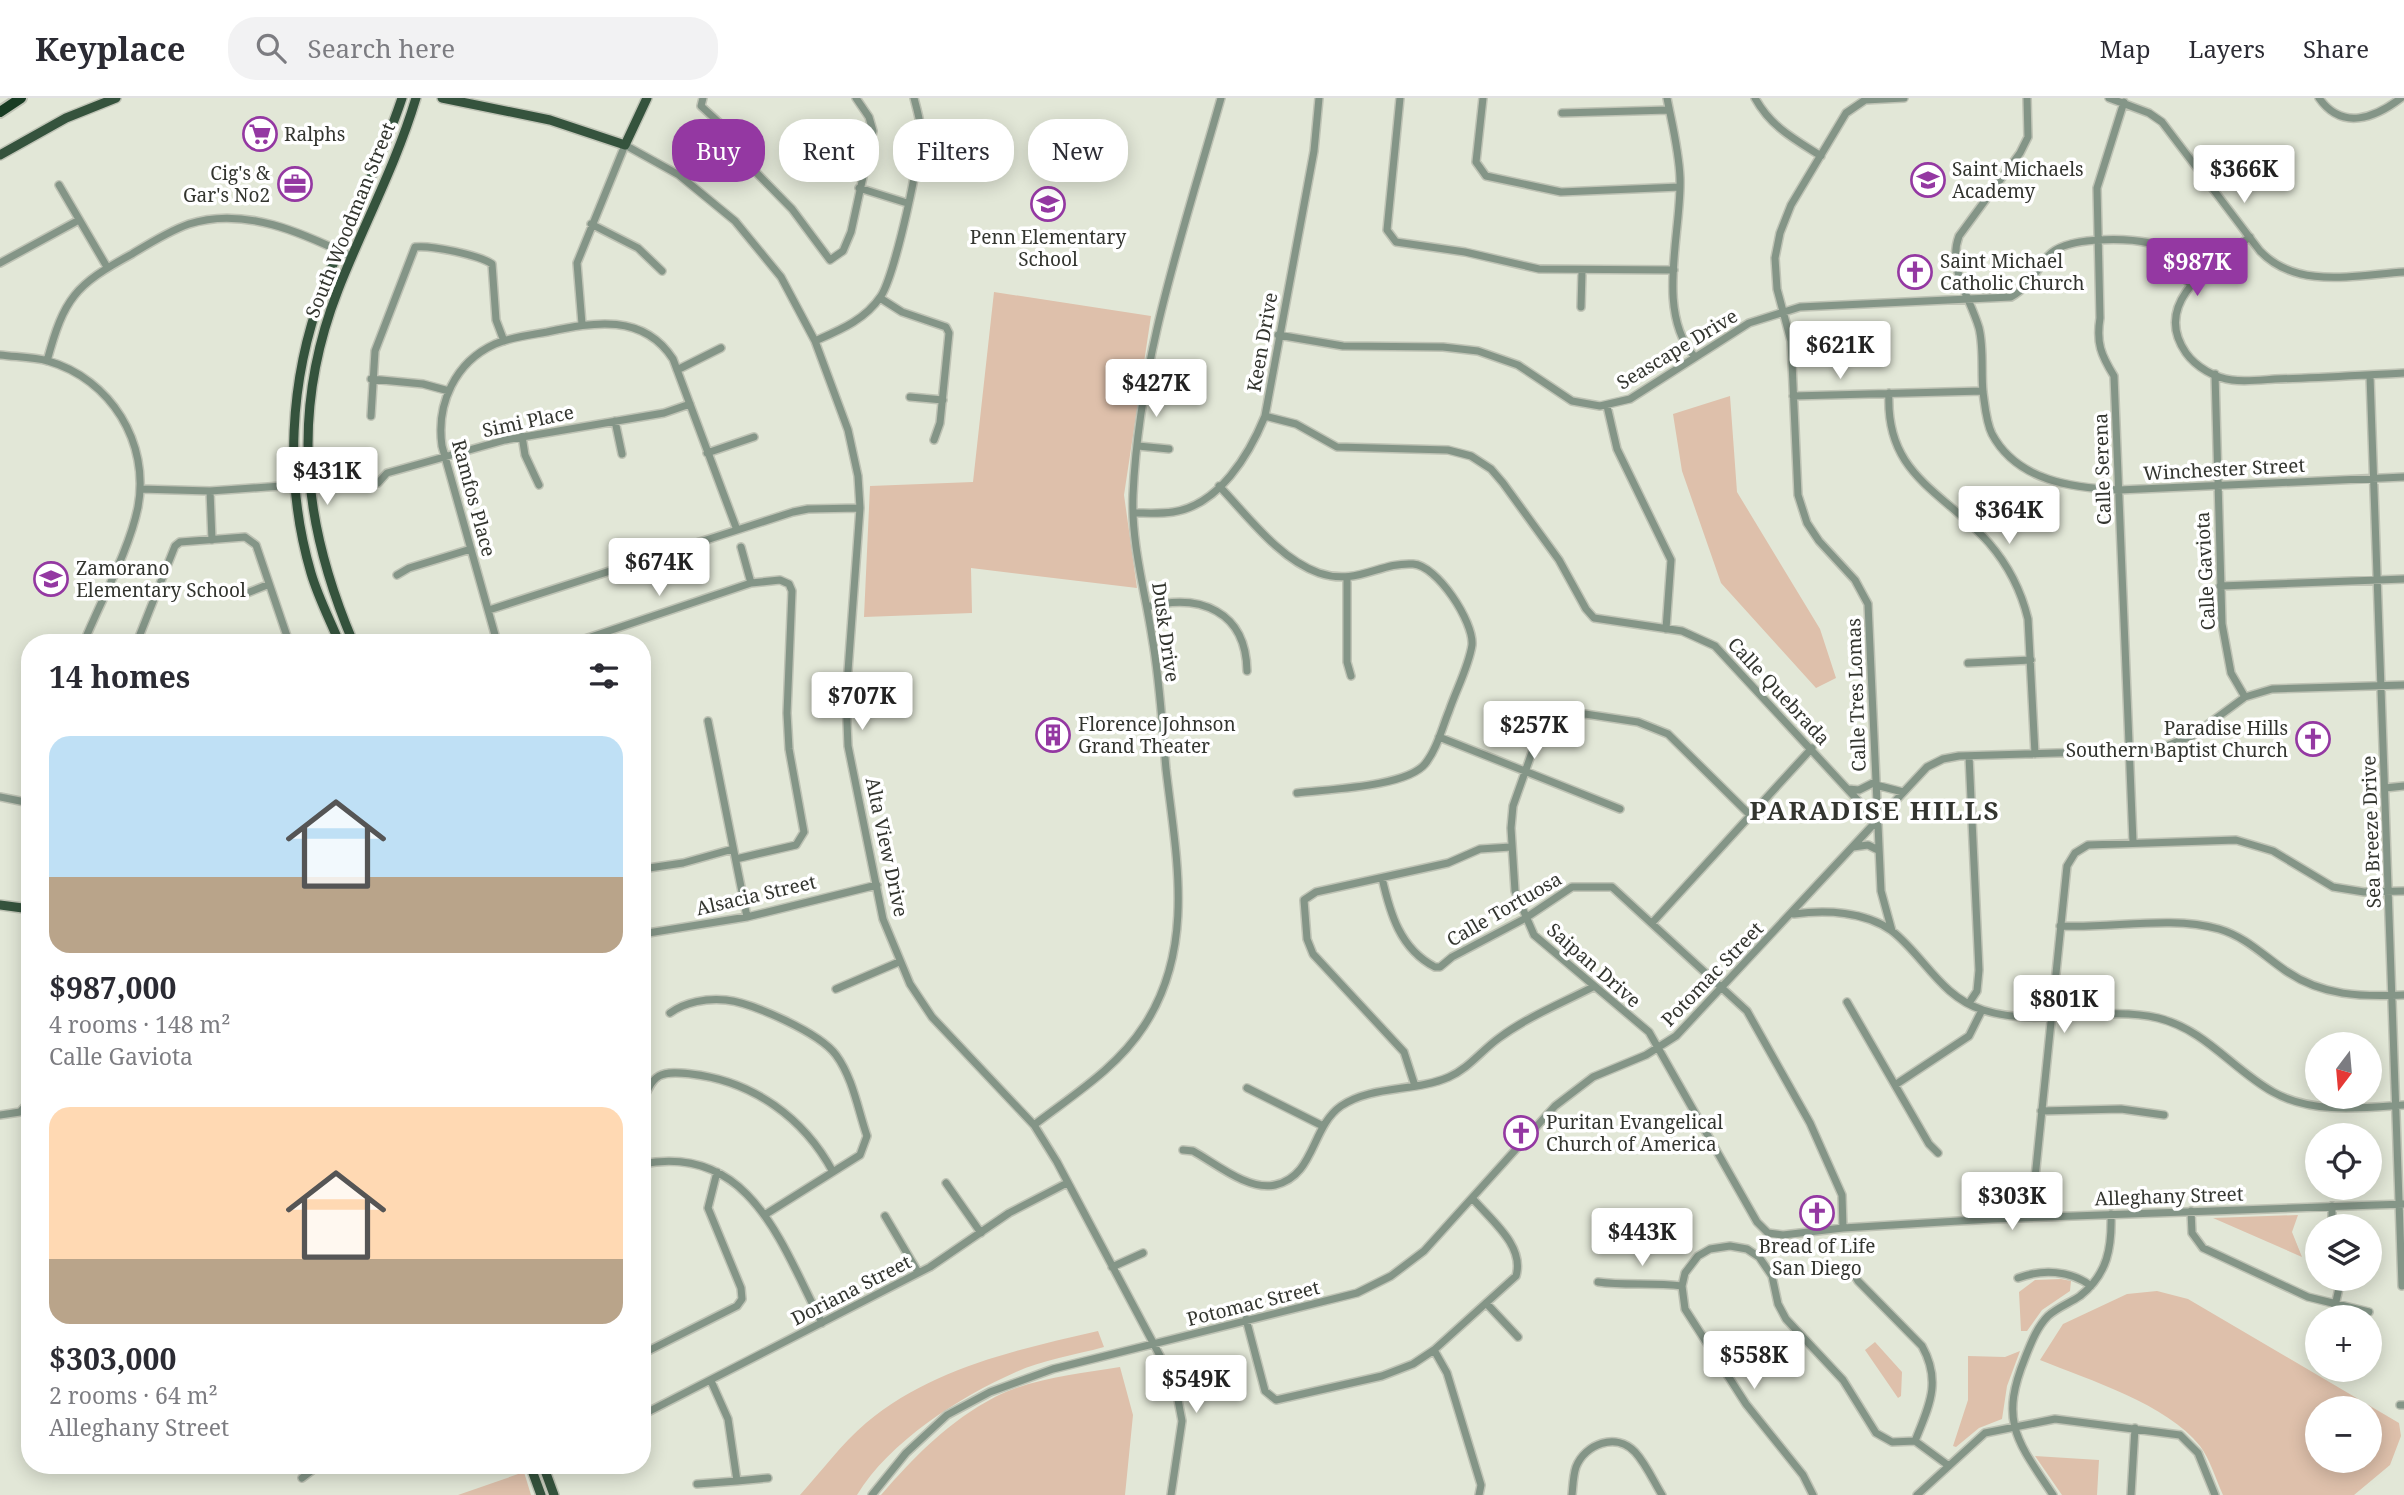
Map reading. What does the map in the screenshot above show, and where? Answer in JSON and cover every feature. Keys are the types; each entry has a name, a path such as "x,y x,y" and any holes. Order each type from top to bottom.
{"highway":[{"path":"0,112 21,98"}],"main road":[{"path":"0,155 66,118 116,98"},
{"name":"South Woodman Street","path":"336,634 312,573 295,485 295,423 301,371 317,305 380,162 401,98"},
{"name":"South Woodman Street","path":"350,634 332,593 318,543 309,484 308,431 315,371 330,313 392,168 416,98"},
{"name":"Alta View Drive","path":"442,98 486,103 550,120 625,145"},
{"path":"625,145 647,98"},
{"path":"0,905 21,908"},
{"path":"533,1474 541,1495"},
{"path":"546,1474 554,1495"}],"street":[{"path":"703,99 701,106 725,128 739,155 792,209 830,260 843,251 850,232 873,131 869,117 856,98"},
{"path":"815,341 853,323 880,298 895,263 919,149 920,124 914,98"},
{"name":"Dusk Drive","path":"1034,1125 1102,1074 1129,1046 1158,1003 1175,950 1180,896 1157,674 1134,513 1138,446 1148,361 1222,98"},
{"name":"Keen Drive","path":"1134,513 1173,512 1194,505 1219,486 1254,441 1265,416 1314,151 1319,98"},
{"path":"1400,98 1387,225 1389,236 1396,242 1465,252 1539,269 1582,272 1674,270"},
{"path":"1483,98 1476,162 1486,176 1561,192 1680,187"},
{"path":"1667,98 1680,187 1674,270 1677,322 1694,356"},
{"path":"1755,98 1780,130 1821,156"},
{"name":"Calle Tres Lomas","path":"1892,931 1881,891 1868,604 1855,580 1819,541 1807,523 1796,483 1791,341 1782,313 1774,268 1777,241 1791,205 1843,117 1855,105 1871,99 1904,98"},
{"name":"Winchester Street","path":"2027,98 2028,137 2021,153 1959,236 1955,246 1955,268 1970,300 1980,332 1983,391 1992,434 2018,462 2061,485 2119,490 2404,477"},
{"path":"2109,98 2149,113 2171,131 2250,237 2276,265 2304,276 2404,272"},
{"path":"2319,98 2332,112 2352,119 2370,117 2401,98"},
{"name":"Calle Serena","path":"2123,102 2097,188 2100,318 2097,340 2099,352 2114,376 2133,842"},
{"path":"1562,113 1669,110"},
{"path":"582,324 576,270 591,224 625,145"},
{"name":"Alta View Drive","path":"625,145 687,181 741,227 781,277 815,341 852,442 860,508 846,698 848,746 883,919 899,962 932,1017 1034,1125 1068,1183 1152,1346 1175,1384 1181,1409 1171,1495"},
{"path":"59,185 107,268"},
{"path":"859,188 907,203"},
{"path":"0,263 79,220"},
{"path":"47,360 54,330 66,305 86,282 181,228 219,220 255,221 279,226 352,257"},
{"path":"591,224 638,248 662,271"},
{"path":"2250,237 2190,284 2177,309 2179,338 2195,363 2231,380 2404,373"},
{"name":"Seascape Drive","path":"1278,335 1343,346 1478,351 1518,365 1572,401 1607,406 1630,399 1749,323 1782,313 1831,304 2011,297 2024,288 2054,250 2068,244 2098,241 2150,243 2190,284"},
{"path":"371,416 372,379 380,336 415,247 423,246 478,258 492,264 496,320 504,341"},
{"path":"1581,307 1582,272"},
{"path":"880,298 902,312 946,327 943,400 934,440"},
{"name":"Ramfos Place","path":"495,634 445,457 441,418 449,391 474,358 504,341 582,324 614,322 639,328 664,347 677,370 737,530"},
{"path":"677,370 721,348"},
{"path":"0,355 47,360 96,385 113,404 134,444 140,489 133,525 87,634"},
{"name":"Calle Gaviota","path":"2215,374 2222,625 2231,673 2245,697"},
{"name":"Sea Breeze Drive","path":"2370,376 2392,995 2400,1106 2402,1286"},
{"path":"372,379 423,384 449,391"},
{"path":"1793,396 1983,391"},
{"path":"1889,393 1890,429 1903,461 1916,478 1987,541 2014,580 2028,619 2035,754"},
{"path":"910,397 943,400"},
{"name":"Simi Place","path":"378,483 387,473 522,436 664,413 690,404"},
{"path":"1607,406 1617,449 1671,560 1666,629"},
{"name":"Calle Quebrada","path":"1265,416 1296,424 1337,447 1448,450 1480,461 1503,483 1559,560 1591,615 1605,622 1666,629 1697,636 1715,646 1876,820"},
{"path":"615,421 622,454"},
{"path":"522,436 525,454 539,485"},
{"path":"707,453 754,437"},
{"path":"1138,446 1170,449"},
{"path":"140,489 210,491 309,484"},
{"path":"1219,486 1285,553 1320,573 1347,577 1405,564 1425,567 1439,577 1468,626 1472,646 1439,737 1424,765 1413,774 1297,793"},
{"path":"210,491 212,540"},
{"path":"489,610 808,509 860,508"},
{"path":"140,634 172,554 180,542 245,537 253,541 257,549 267,586 286,634"},
{"path":"741,547 751,583"},
{"path":"397,575 409,568 471,549"},
{"path":"1347,577 1346,662 1352,676"},
{"path":"2220,586 2404,579"},
{"path":"600,634 751,583 783,580 792,588 788,725 804,832 796,845 736,859"},
{"path":"242,595 267,586"},
{"path":"1147,607 1186,602 1216,611 1228,620 1241,638 1247,652 1247,671"},
{"path":"1968,663 2031,660"},
{"path":"2245,697 2272,689 2404,685"},
{"name":"Potomac Street","path":"872,1495 906,1453 947,1415 990,1392 1054,1369 1341,1297 1372,1286 1424,1251 1555,1106 1581,1084 1659,1047 1676,1036 1794,914 1876,820 1937,761 1969,756 2156,750 2192,736 2245,697"},
{"name":"Saipan Drive","path":"1751,816 1668,734 1638,722 1585,715 1562,718 1539,736 1513,806 1511,847 1514,891 1524,919 1534,935 1648,1032 1757,1222 1768,1233"},
{"path":"708,721 747,917"},
{"path":"1439,737 1620,809"},
{"path":"1652,923 1812,748"},
{"path":"1969,756 1979,970 1977,991 1969,1003"},
{"path":"1848,789 1859,790 1876,784 1903,792"},
{"path":"2385,788 2404,786"},
{"path":"0,797 21,801"},
{"path":"2031,1217 2067,866 2076,853 2088,845 2236,840 2273,851 2333,887 2357,892 2404,891"},
{"path":"1853,846 1868,845 1878,850"},
{"path":"1415,1086 1404,1052 1313,954 1307,939 1304,900 1316,892 1448,863 1480,849 1511,847"},
{"path":"651,867 694,860 733,849"},
{"name":"Calle Tortuosa","path":"1382,878 1393,923 1428,964 1435,967 1440,967 1451,957 1524,919 1572,887 1604,884 1612,887 1747,1011 1810,1123 1842,1195 1843,1228"},
{"name":"Alsacia Street","path":"651,933 747,917 877,885"},
{"path":"1794,914 1812,911 1874,921 1892,931 1941,984 1982,1010 2007,1015 2117,1013 2161,1019 2200,1036 2259,1083 2294,1101 2334,1108 2400,1106"},
{"path":"2060,926 2180,925 2218,929 2244,939 2286,971 2315,987 2348,995 2404,995"},
{"path":"836,989 899,962"},
{"path":"1183,1150 1193,1151 1256,1185 1275,1185 1290,1179 1303,1167 1322,1126 1335,1110 1355,1099 1444,1079 1464,1070 1498,1038 1593,987"},
{"path":"670,1013 682,1004 730,1001 815,1035 834,1052 843,1067 867,1136 866,1146 860,1155 766,1214"},
{"path":"1847,1002 1929,1144 1938,1153"},
{"path":"1895,1086 1969,1036 1982,1010"},
{"path":"651,1084 663,1074 696,1075 728,1082 763,1097 795,1121 822,1151 833,1172"},
{"path":"1247,1088 1322,1126"},
{"path":"2041,1111 2121,1109 2164,1115"},
{"path":"0,1115 21,1111"},
{"path":"651,1163 676,1161 717,1172 744,1190 766,1214 822,1322"},
{"path":"651,1349 737,1306 742,1299 741,1288 708,1208 717,1172"},
{"path":"946,1183 981,1233"},
{"name":"Doriana Street","path":"651,1411 930,1267 1009,1213 1068,1183"},
{"path":"1246,1320 1265,1391 1276,1400 1395,1372 1434,1350 1516,1276 1519,1266 1514,1247 1473,1199"},
{"name":"Alleghany Street","path":"1768,1233 1783,1235 1843,1228 2031,1217 2402,1204"},
{"path":"2332,1206 2332,1214"},
{"path":"2191,1211 2192,1233 2203,1248 2308,1297 2332,1305"},
{"path":"2053,1495 2023,1450 2014,1425 2011,1399 2035,1333 2047,1317 2091,1286 2109,1255 2111,1214"},
{"path":"885,1216 918,1272"},
{"path":"1813,1495 1803,1475 1712,1356 1685,1309 1682,1286 1689,1267 1710,1249 1730,1246 1754,1253 1772,1276 1778,1304 1786,1319 1843,1380 1871,1427 1892,1442 1914,1441 1949,1466"},
{"path":"1112,1267 1143,1252"},
{"path":"1851,1269 1858,1281 1922,1346 1929,1358 1933,1373 1933,1395 1914,1441"},
{"path":"2018,1278 2067,1272 2091,1286"},
{"path":"1598,1282 1616,1285 1646,1282 1682,1286"},
{"path":"1486,1303 1518,1338"},
{"path":"1434,1350 1447,1373 1481,1485 1479,1495"},
{"path":"711,1381 728,1419 737,1481"},
{"path":"1917,1495 1985,1433 2014,1425 2073,1419 2100,1426 2174,1433 2186,1439 2198,1453 2215,1495"},
{"path":"2131,1495 2135,1429"},
{"path":"1572,1495 1575,1470 1590,1449 1599,1443 1615,1442 1634,1451 1662,1495"},
{"path":"302,1478 307,1474"},
{"path":"697,1484 768,1478"}],"shaded area":[{"path":"994,292 1151,316 1124,495 1137,588 971,568 972,613 864,617 870,486 973,482"},
{"path":"1730,396 1737,492 1820,629 1836,678 1816,688 1721,583 1682,471 1673,414"},
{"path":"2298,1215 2292,1232 2302,1257 2213,1218"},
{"path":"2035,1280 2071,1281 2070,1291 2042,1310 2027,1331 2021,1331 2019,1292"},
{"path":"2157,1291 2188,1299 2305,1368 2305,1382 2329,1382 2353,1396 2305,1396 2305,1473 2380,1473 2354,1495 2223,1495 2210,1463 2200,1446 2186,1431 2126,1395 2040,1360 2063,1324 2127,1294"},
{"path":"1098,1331 1104,1347 1026,1368 994,1382 949,1408 906,1439 887,1457 857,1495 800,1495 857,1431 892,1404 919,1388 976,1363"},
{"path":"1875,1342 1902,1372 1901,1396 1898,1398 1865,1350"},
{"path":"2020,1351 2007,1386 2002,1419 1979,1428 1956,1447 1953,1446 1968,1400 1968,1356 2005,1357"},
{"path":"1120,1367 1133,1415 1125,1495 881,1495 933,1441 962,1417 995,1397 1040,1381"},
{"path":"2382,1413 2399,1423 2401,1436 2390,1465 2382,1472"},
{"path":"2035,1456 2099,1460 2097,1495 2062,1495"},
{"path":"525,1474 531,1495 458,1495"}],"place":[{"name":"Ralphs","path":"260,134"},
{"name":"Saint Michaels Academy","path":"1928,180"},
{"name":"Cig's & Gar's No2","path":"295,184"},
{"name":"Penn Elementary School","path":"1048,204"},
{"name":"Saint Michael Catholic Church","path":"1915,272"},
{"name":"Zamorano Elementary School","path":"51,579"},
{"name":"Florence Johnson Grand Theater","path":"1053,735"},
{"name":"Paradise Hills Southern Baptist Church","path":"2313,739"},
{"name":"Puritan Evangelical Church of America","path":"1521,1133"},
{"name":"Bread of Life San Diego","path":"1817,1213"}],"district":[{"name":"PARADISE HILLS","path":"1875,811"}]}
